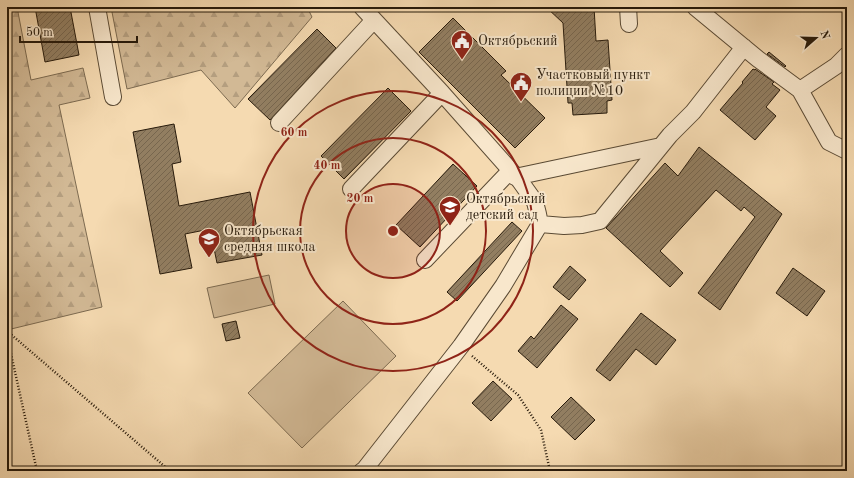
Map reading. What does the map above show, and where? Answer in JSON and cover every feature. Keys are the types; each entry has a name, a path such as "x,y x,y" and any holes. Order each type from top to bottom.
{"street":[{"path":"97,7 113,97"},
{"path":"362,7 442,93 520,181 535,202 540,224 503,286 461,346 363,471"},
{"path":"628,7 629,24"},
{"path":"695,7 758,59 800,90 829,142 847,151"},
{"path":"279,123 374,20"},
{"path":"540,224 564,226 582,225 600,221 670,135 693,112 744,47"},
{"path":"800,90 836,66 847,55"},
{"path":"351,189 442,93"},
{"path":"425,260 513,174 662,146"}],"path":[{"path":"7,331 170,471"},
{"path":"7,336 37,471"},
{"path":"461,346 518,395 541,430 550,471"}],"green space":[{"path":"7,7 17,7 31,80 83,68 90,98 59,105 102,307 7,330"},
{"path":"111,7 307,7 312,17 235,108 201,70 127,89"},
{"path":"269,275 275,304 214,318 207,288"},
{"path":"343,301 396,356 302,448 248,393"}],"building":[{"path":"35,7 70,7 79,55 45,62"},
{"path":"546,7 594,7 596,41 608,40 612,100 607,101 607,113 573,115 572,103 568,103 563,23"},
{"path":"453,18 506,71 501,75 545,118 515,148 419,52"},
{"path":"317,29 336,48 270,120 248,99"},
{"path":"769,52 786,66 785,67 767,54"},
{"path":"753,69 774,82 772,84 780,90 766,107 776,116 755,140 720,110"},
{"path":"388,88 411,111 344,179 321,156"},
{"path":"174,124 181,162 172,164 179,206 250,192 262,255 217,263 210,229 185,234 192,268 160,274 133,132"},
{"path":"699,147 782,214 720,310 698,293 755,217 744,207 741,211 716,190 660,251 683,273 670,287 606,228 665,163 678,176"},
{"path":"453,164 477,186 420,247 396,225"},
{"path":"512,222 522,231 457,301 447,292"},
{"path":"570,266 586,280 569,300 553,287"},
{"path":"793,268 825,291 807,316 776,293"},
{"path":"561,305 578,319 537,368 518,351 531,336 534,339"},
{"path":"641,313 676,340 656,365 636,349 610,381 596,370"},
{"path":"236,321 240,338 226,341 222,324"},
{"path":"493,381 512,399 491,421 472,403"},
{"path":"571,397 595,420 575,440 551,417"}],"place":[{"name":"Октябрьский","path":"462,60"},
{"name":"Участковый пункт полиции №10","path":"521,102"},
{"name":"Октябрьский детский сад","path":"450,226"},
{"name":"Октябрьская средняя школа","path":"209,258"}]}
